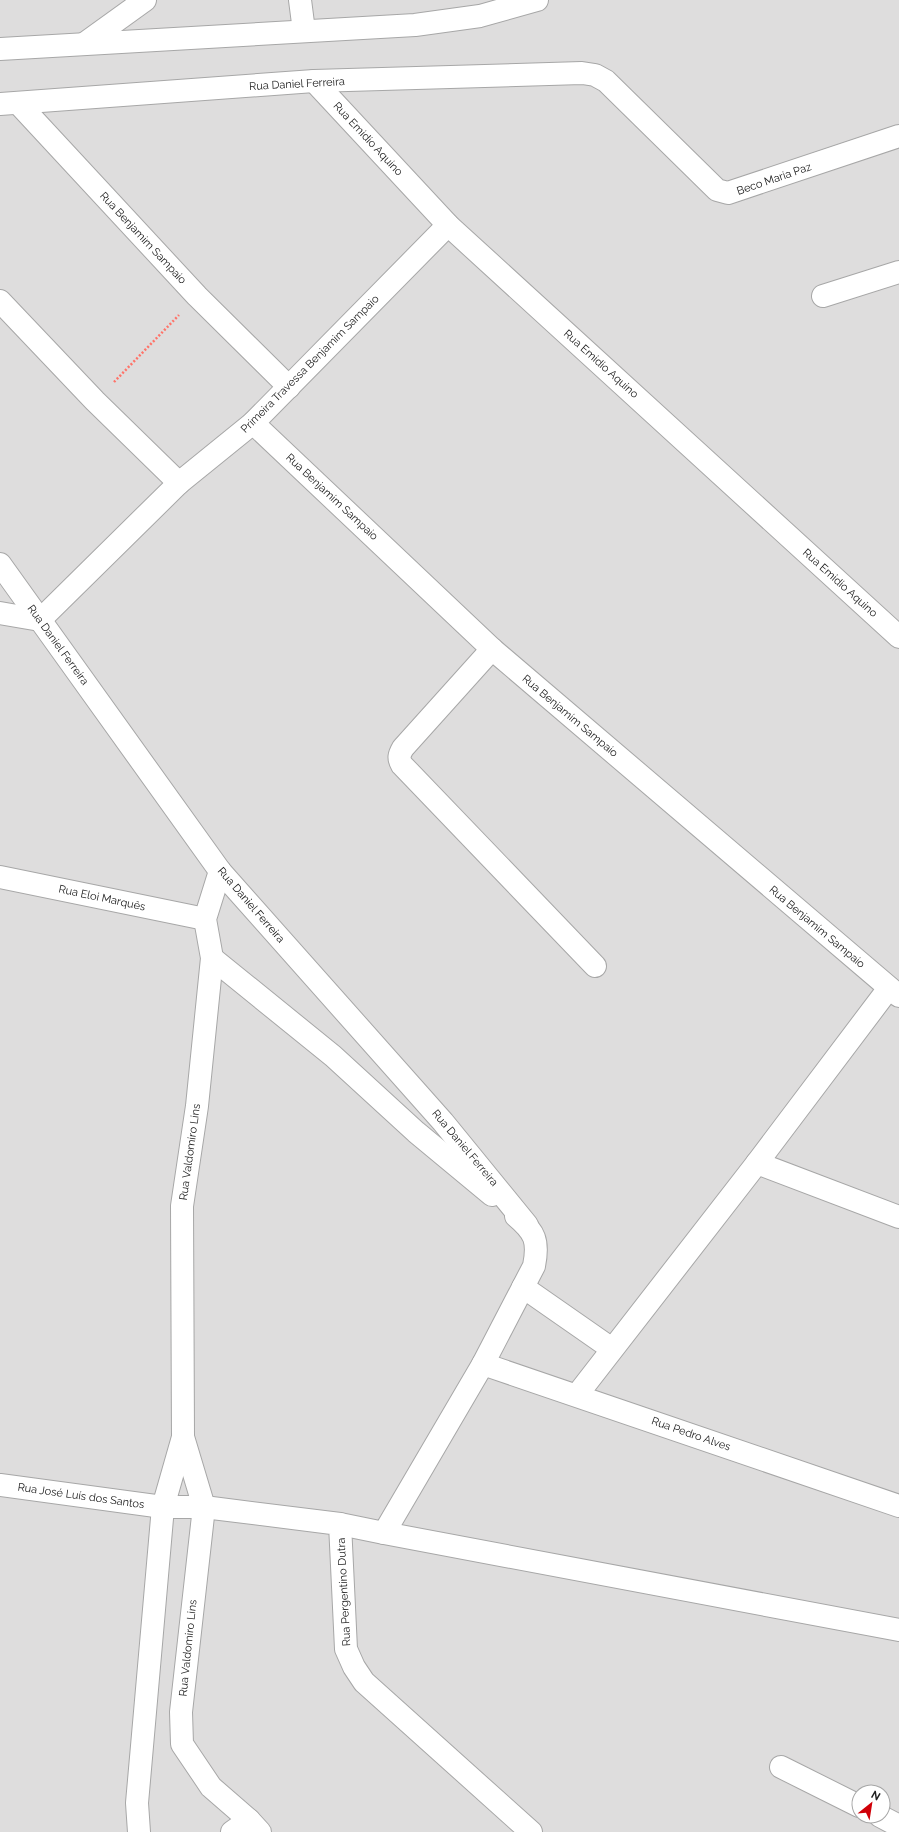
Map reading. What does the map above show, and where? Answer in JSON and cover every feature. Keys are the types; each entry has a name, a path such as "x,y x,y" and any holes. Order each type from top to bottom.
{"street":[{"path":"84,44 145,0"},
{"path":"300,0 304,31"},
{"path":"0,50 304,31 415,26 480,16 537,0"},
{"name":"Rua Daniel Ferreira","path":"9,103 314,82 582,73 595,75"},
{"name":"Beco Maria Paz","path":"595,75 606,81 716,190 722,192 735,192 899,136"},
{"name":"Rua Emidio Aquino","path":"314,82 448,225 899,637"},
{"name":"Rua Benjamim Sampaio","path":"9,103 197,296 289,387"},
{"name":"Primeira Travessa Benjamim Sampaio","path":"40,620 178,484 253,423 448,225"},
{"path":"823,296 899,272"},
{"path":"0,301 95,401 178,484"},
{"name":"Rua Benjamim Sampaio","path":"253,423 492,650 894,992"},
{"name":"Rua Daniel Ferreira","path":"0,564 220,871 443,1122 527,1225"},
{"path":"0,613 40,620"},
{"path":"492,650 402,748 399,754 399,759 402,765 595,966"},
{"name":"Rua Valdomiro Lins","path":"138,1832 137,1803 163,1507 183,1437 182,1206 197,1106 212,958 205,919 220,871"},
{"name":"Rua Eloi Marquês","path":"0,877 205,919"},
{"path":"212,958 333,1056 416,1132 527,1225 535,1237 537,1250 534,1266 483,1364 384,1533"},
{"path":"577,1395 757,1163 894,992"},
{"path":"757,1163 899,1217"},
{"path":"523,1287 612,1349"},
{"name":"Rua Pedro Alves","path":"483,1364 899,1506"},
{"name":"Rua Valdomiro Lins","path":"183,1437 204,1507 182,1712 182,1744 211,1787 247,1828"},
{"name":"Rua José Luís dos Santos","path":"0,1485 163,1507"},
{"name":"Rua Pergentino Dutra","path":"163,1507 204,1507 340,1524 346,1649 354,1667 364,1682 531,1832"},
{"path":"340,1524 899,1630"},
{"path":"781,1767 851,1802"}],"path":[{"path":"95,401 197,296"}],"shaded area":[{"path":"0,0 899,0 899,1832 0,1832"}]}
